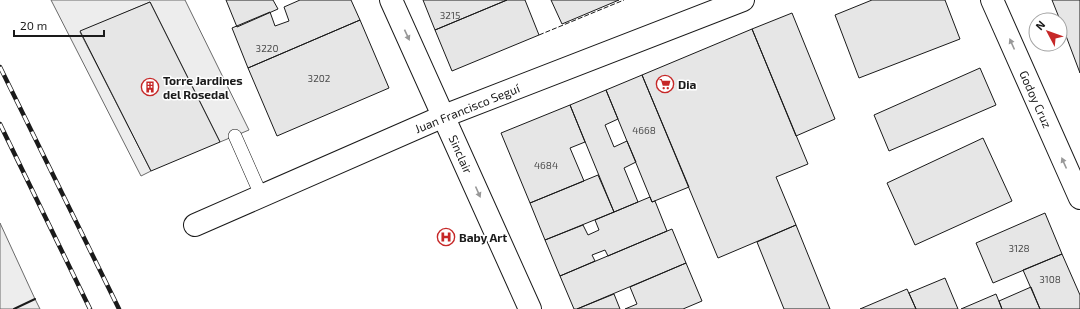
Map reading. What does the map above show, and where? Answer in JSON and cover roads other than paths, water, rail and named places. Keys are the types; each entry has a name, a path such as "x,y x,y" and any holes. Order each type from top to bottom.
{"street":[{"name":"Sinclair","path":"391,0 530,309"},
{"name":"Juan Francisco Seguí","path":"195,225 444,116 743,0"},
{"name":"Godoy Cruz","path":"992,0 1080,198"}],"lane":[{"path":"235,136 261,195"}],"railway":[{"path":"0,67 119,309"},
{"path":"0,124 90,309"}],"place":[{"name":"Dia","path":"665,84"},
{"name":"Torre Jardines del Rosedal","path":"150,87"},
{"name":"Baby Art","path":"446,237"}]}
